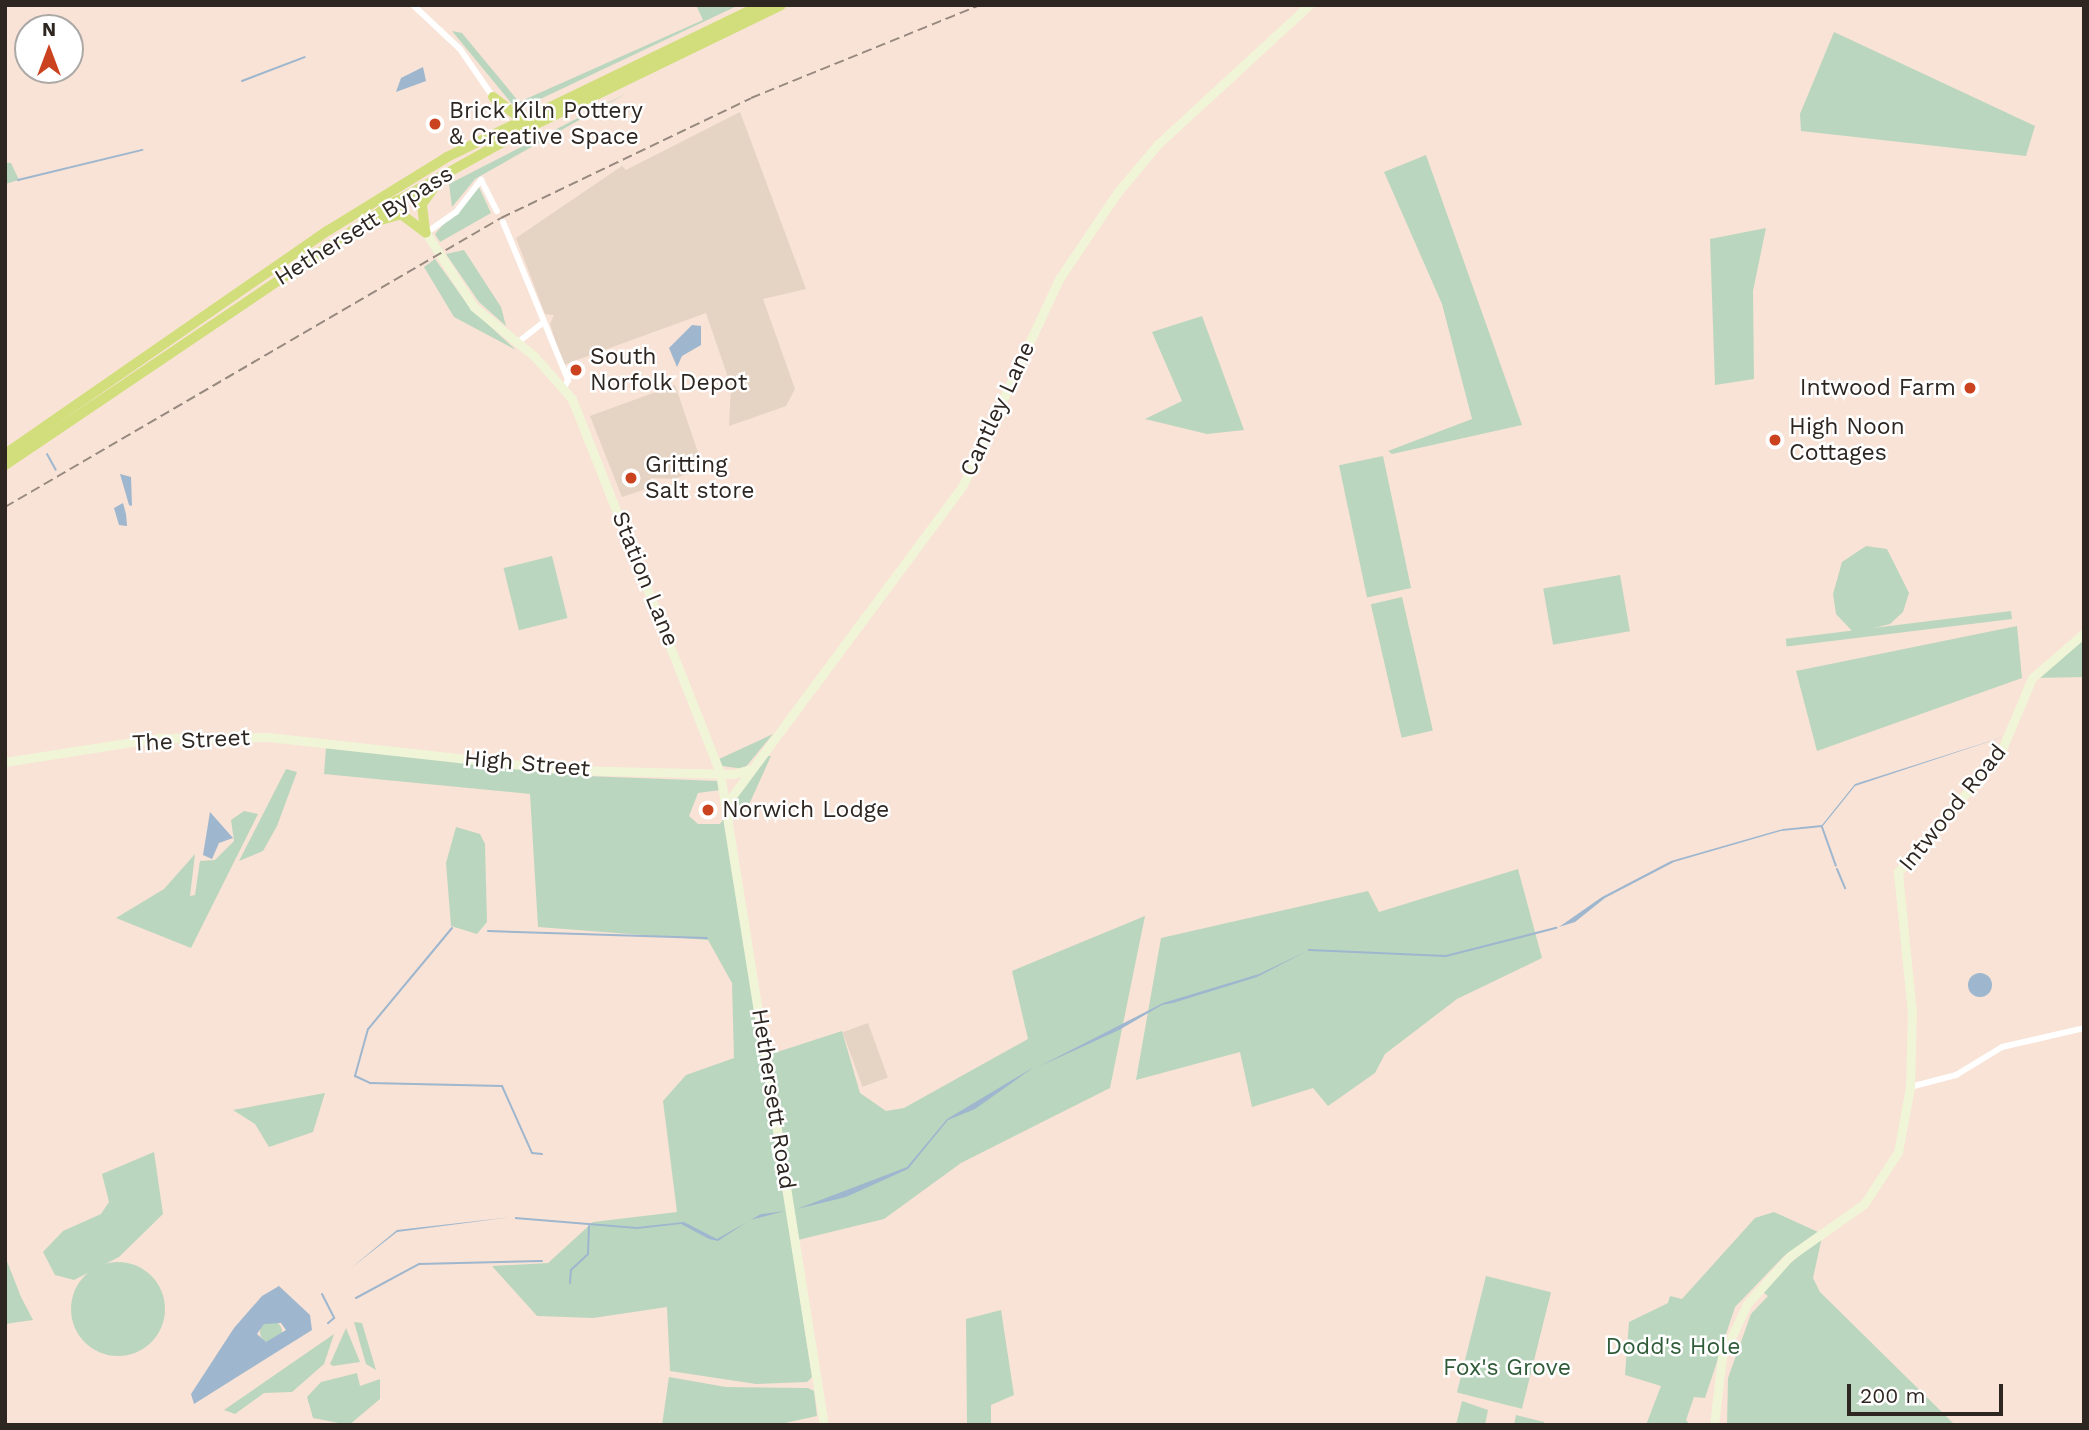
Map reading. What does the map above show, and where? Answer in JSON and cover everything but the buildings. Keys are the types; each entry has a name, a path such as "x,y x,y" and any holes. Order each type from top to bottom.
{"highway":[{"name":"Hethersett Bypass","path":"5,454 338,224 520,118 761,5"},
{"name":"Hethersett Bypass","path":"5,465 335,241 464,163 781,5"},
{"path":"493,97 520,118"},
{"path":"493,97 495,131"},
{"path":"428,237 424,198 464,163"},
{"path":"335,241 392,215 409,217 428,237"}],"street":[{"path":"414,5 460,49 493,97"},
{"name":"Cantley Lane","path":"727,803 963,485 1044,306 1098,220 1158,144 1308,5"},
{"path":"428,237 456,212 481,180 497,211"},
{"name":"Station Lane","path":"503,222 568,380 564,388"},
{"name":"Station Lane","path":"428,237 474,307 564,388 598,457 720,773"},
{"path":"517,343 543,323"},
{"name":"Intwood Road","path":"1910,1087 1912,990 1895,885 1912,849 2000,754 2032,678 2084,633"},
{"name":"The Street","path":"5,762 168,738 335,744"},
{"name":"High Street","path":"335,744 567,770 720,773"},
{"path":"720,773 750,769"},
{"name":"Hethersett Road","path":"720,773 727,803 824,1425"},
{"path":"1714,1425 1716,1381 1740,1315 1773,1272 1878,1188 1898,1152 1910,1087 1956,1075 2011,1044 2084,1028"}],"shaded area":[{"path":"740,112 806,289 763,299 795,389 786,406 729,426 731,386 706,313 563,365 550,324 554,315 545,314 516,238 622,166 626,170"},
{"path":"675,385 703,467 675,479 651,478 646,489 622,497 590,416"},
{"path":"868,1023 888,1078 862,1087 843,1032"}],"green space":[{"path":"696,5 739,5 517,110 452,31 462,33 519,102 703,20"},
{"path":"1834,32 2035,126 2026,156 1801,131 1800,114"},
{"path":"627,93 475,179 452,207 449,184"},
{"path":"1426,155 1522,425 1392,454 1388,451 1472,419 1442,304 1384,172"},
{"path":"5,163 11,163 19,180 5,184"},
{"path":"478,185 491,213 440,242 435,234"},
{"path":"1766,228 1753,291 1754,379 1715,385 1710,239"},
{"path":"464,250 501,307 506,326 479,302 446,254"},
{"path":"435,259 470,308 516,350 454,317 424,267"},
{"path":"1202,316 1244,430 1207,434 1145,419 1182,401 1152,332"},
{"path":"1383,456 1411,588 1367,597 1339,465"},
{"path":"1866,546 1887,549 1909,593 1903,612 1890,624 1854,633 1836,614 1833,594 1842,562"},
{"path":"552,556 567,618 519,630 503,568"},
{"path":"1620,575 1630,631 1553,645 1543,589"},
{"path":"1402,597 1433,730 1402,738 1371,604"},
{"path":"2011,611 2012,619 1787,647 1786,639"},
{"path":"2017,626 2022,678 1817,751 1796,671"},
{"path":"2084,638 2084,677 2035,678"},
{"path":"773,734 744,769 722,766 719,759"},
{"path":"326,747 585,776 718,781 720,790 698,793 689,816 698,824 720,824 726,815 812,1377 807,1382 756,1384 670,1371 667,1307 593,1318 537,1316 492,1266 548,1263 593,1222 677,1212 663,1101 686,1075 734,1058 732,983 708,940 538,927 530,794 324,774"},
{"path":"766,756 771,756 747,809 736,820 734,804 742,785"},
{"path":"286,769 297,772 277,826 263,851 239,861"},
{"path":"244,811 258,814 191,948 116,918 164,889 195,854 190,896 195,895 200,861 215,860 234,841 231,820"},
{"path":"456,827 480,834 485,844 487,922 477,934 451,926 446,863"},
{"path":"1518,869 1542,958 1457,999 1385,1054 1375,1073 1328,1106 1313,1088 1252,1107 1240,1052 1136,1080 1161,938 1368,891 1379,912"},
{"path":"1145,916 1110,1088 961,1163 884,1219 798,1240 771,1054 842,1031 860,1093 886,1111 904,1108 1028,1039 1012,971"},
{"path":"325,1093 313,1132 269,1147 255,1124 233,1110"},
{"path":"154,1152 163,1214 119,1257 74,1280 55,1275 43,1252 63,1231 101,1214 109,1202 102,1174"},
{"name":"Dodd's Hole","path":"1774,1212 1818,1232 1784,1256 1735,1307 1705,1398 1694,1397 1686,1420 1690,1425 1646,1425 1661,1386 1625,1375 1629,1322 1668,1303 1670,1296 1682,1299 1755,1218"},
{"path":"1822,1237 1813,1278 1820,1292 1955,1425 1727,1425 1728,1378 1751,1314 1768,1296 1759,1289"},
{"path":"5,1256 21,1297 33,1320 5,1324"},
{"path":"118,1262 136,1266 151,1276 161,1291 165,1309 161,1327 151,1342 136,1352 118,1356 100,1352 85,1342 75,1327 71,1309 75,1291 85,1276 100,1266"},
{"name":"Fox's Grove","path":"1486,1276 1551,1292 1522,1409 1457,1392"},
{"path":"1001,1310 1014,1395 991,1405 991,1425 967,1425 966,1319"},
{"path":"271,1321 279,1324 282,1332 279,1340 271,1343 263,1340 260,1332 263,1324"},
{"path":"354,1322 362,1323 376,1370 366,1364"},
{"path":"346,1328 360,1362 333,1366 330,1364"},
{"path":"334,1334 324,1364 292,1392 264,1393 235,1414 224,1410"},
{"path":"357,1373 360,1386 380,1379 380,1399 349,1425 313,1418 307,1397 321,1382"},
{"path":"669,1377 726,1387 808,1388 814,1391 817,1416 776,1425 662,1425"},
{"name":"Fox's Grove","path":"1462,1401 1488,1410 1485,1425 1456,1425"},
{"name":"Fox's Grove","path":"1516,1415 1544,1422 1544,1425 1514,1425"}],"water":[{"path":"423,67 426,81 396,92 401,78"},
{"path":"692,325 701,326 701,345 682,356 677,367 669,348"},
{"path":"120,474 131,477 132,506 129,505"},
{"path":"123,503 127,526 119,525 114,508"},
{"path":"2006,736 1855,786 1822,827 1781,831 1674,862 1605,898 1575,922 1559,927 1602,897 1671,861 1783,829 1822,825 1855,784"},
{"path":"210,812 233,838 219,843 212,859 203,855"},
{"path":"1309,950 1257,977 1162,1005 1119,1030 1038,1067 1163,1003 1259,974"},
{"path":"1980,973 1989,976 1992,985 1989,994 1980,997 1971,994 1968,985 1971,976"},
{"path":"1034,1067 975,1109 948,1120 908,1169 846,1197 797,1209 907,1167 947,1119"},
{"path":"785,1211 751,1220 761,1214"},
{"path":"512,1217 397,1232 351,1268 397,1230"},
{"path":"515,1217 637,1227 684,1222 717,1239 747,1222 718,1241 681,1224 637,1229"},
{"path":"279,1286 310,1315 312,1330 194,1404 191,1394 234,1328 262,1296","holes":["281,1323 286,1330 266,1342 257,1334 264,1324"]}],"waterway":[{"path":"242,81 305,57"},
{"path":"18,180 142,150"},
{"path":"47,454 56,470"},
{"path":"1822,827 1836,866"},
{"path":"1837,869 1845,888"},
{"path":"452,928 368,1029 355,1076 370,1083 502,1086 532,1153 542,1154"},
{"path":"1309,950 1446,956 1556,928"},
{"path":"488,931 707,938"},
{"path":"570,1283 571,1270 588,1254 589,1226"},
{"path":"356,1298 419,1264 542,1261"},
{"path":"322,1294 334,1318 328,1323"}],"railway":[{"path":"5,507 501,218 751,98 980,5"}],"place":[{"name":"Brick Kiln Pottery & Creative Space","path":"435,124"},
{"name":"South Norfolk Depot","path":"576,370"},
{"name":"Intwood Farm","path":"1970,388"},
{"name":"High Noon Cottages","path":"1775,440"},
{"name":"Gritting Salt store","path":"631,478"},
{"name":"Norwich Lodge","path":"708,810"}]}
